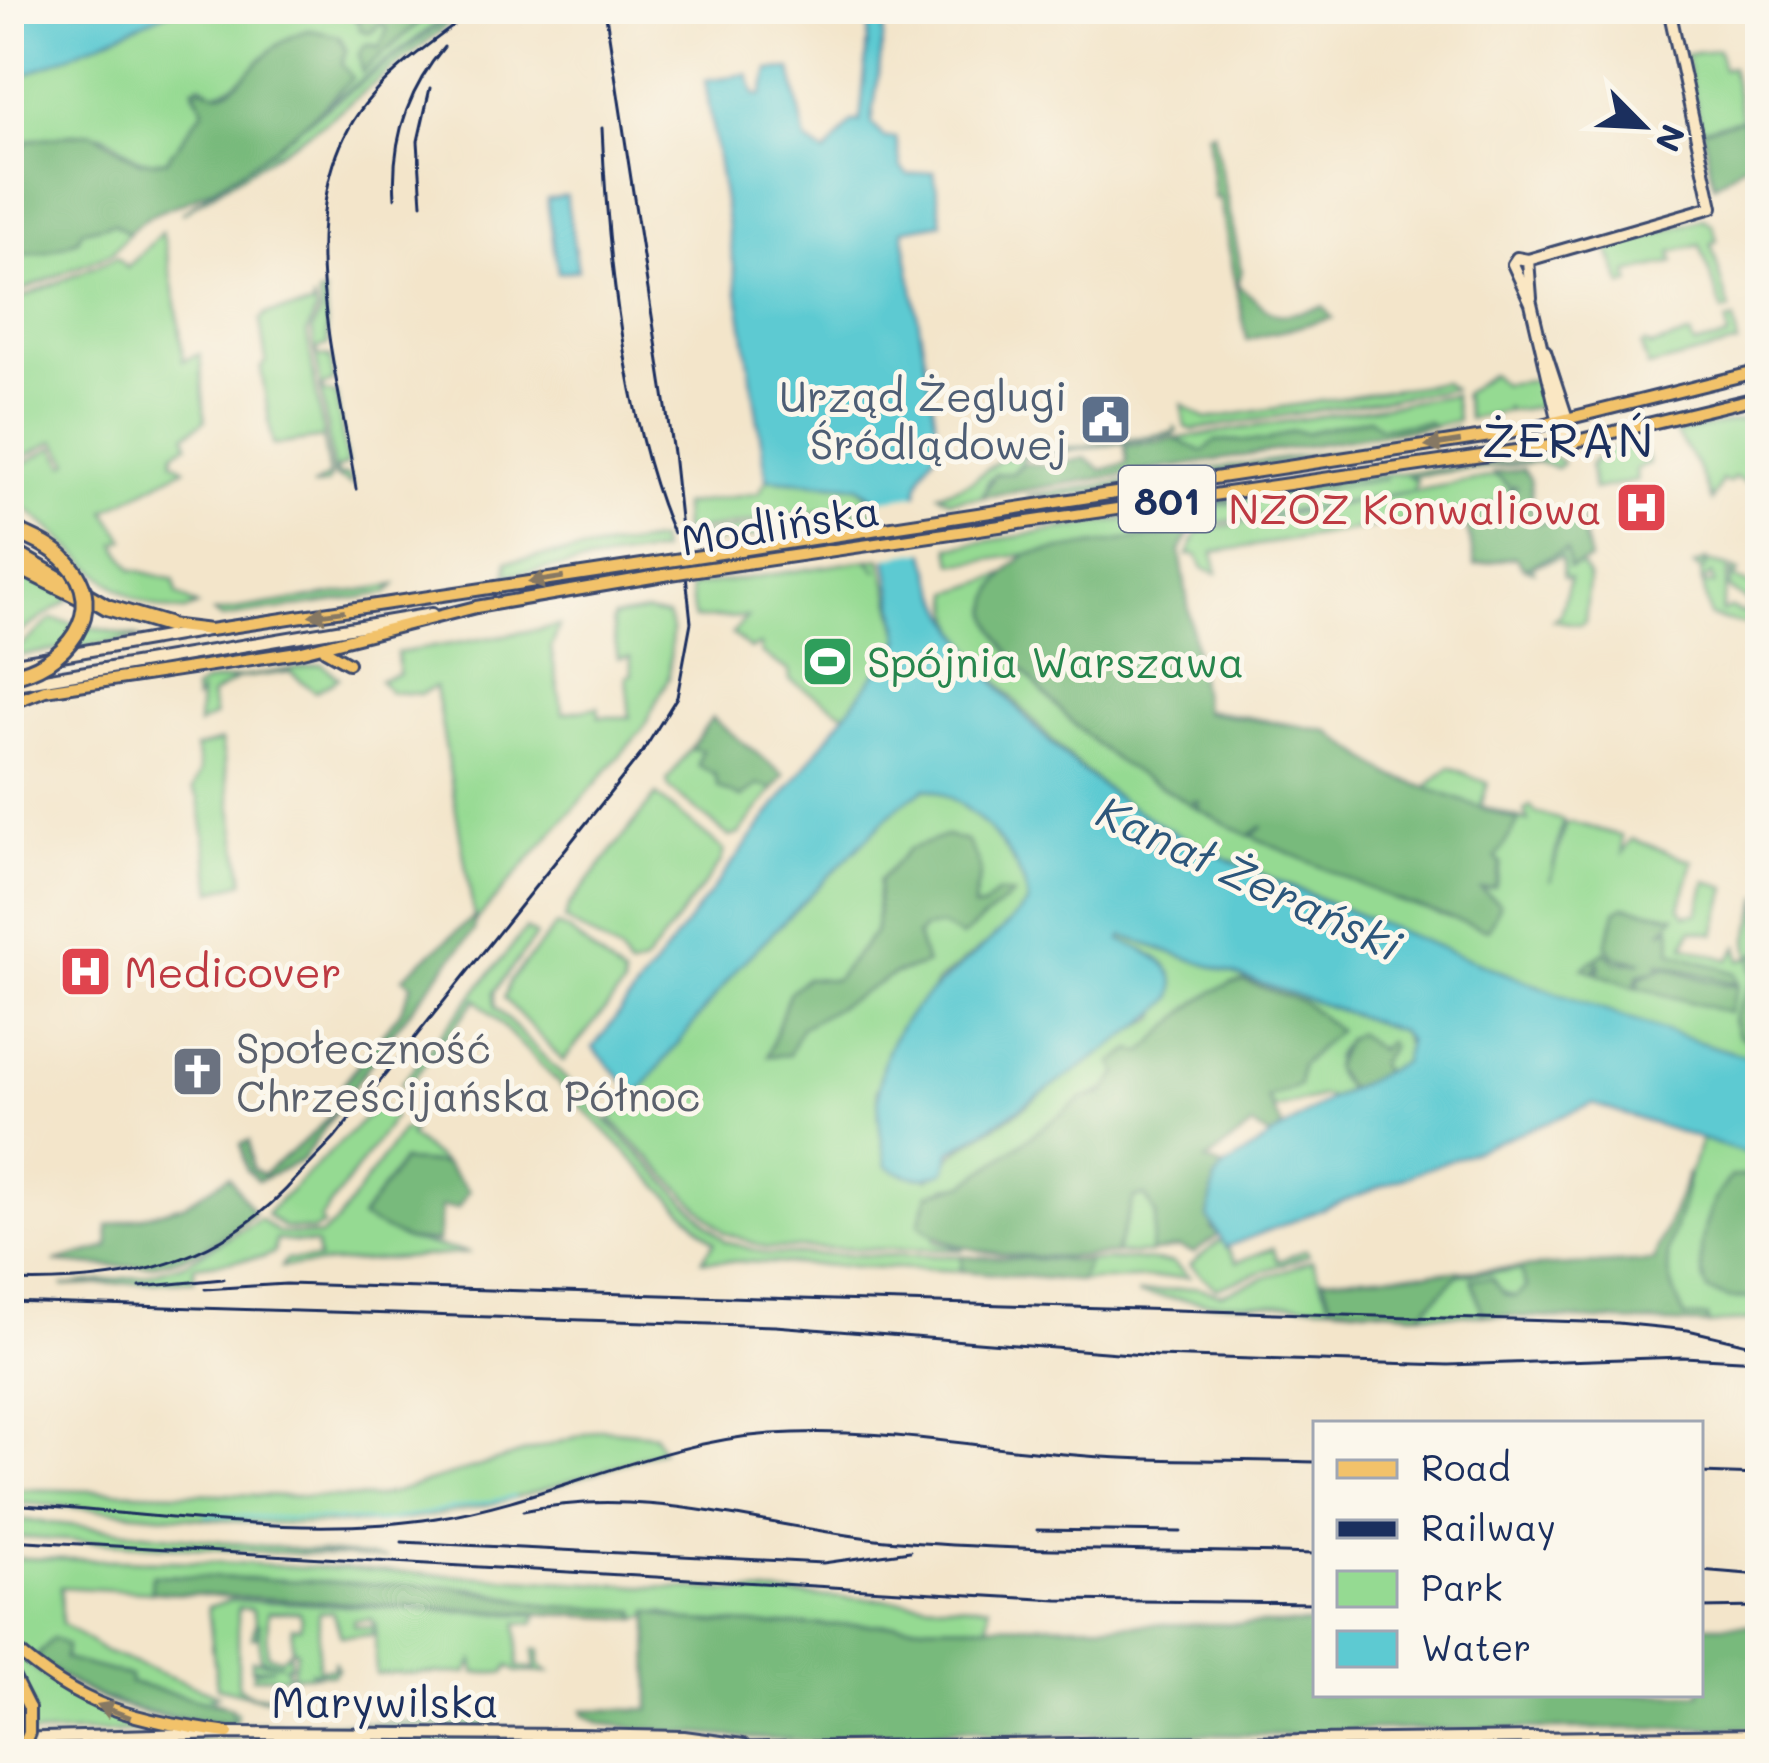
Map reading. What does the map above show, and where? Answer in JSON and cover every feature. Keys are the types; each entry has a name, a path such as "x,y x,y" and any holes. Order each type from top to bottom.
{"highway":[{"path":"9,527 67,562 80,584 84,608 78,632 58,657 9,680"},
{"path":"9,550 107,607 167,625"}],"main road":[{"path":"1569,444 1525,268 1712,207 1669,9"},
{"name":"Modlińska","path":"9,664 210,630 878,536 1564,423 1760,371"},
{"name":"Modlińska","path":"928,528 1569,444 1760,397"},
{"path":"9,564 107,611 210,630"},
{"name":"Modlińska","path":"9,680 447,613 663,569"},
{"path":"9,704 45,690 298,652 417,626 447,613"},
{"path":"298,652 333,651 348,663"},
{"path":"9,1644 58,1684 104,1708 151,1724 228,1733"},
{"path":"9,1668 29,1708 29,1733 20,1754"},
{"name":"Marywilska","path":"9,1739 228,1733 684,1737 760,1749"},
{"name":"Marywilska","path":"322,1754 969,1750 1760,1735"},
{"name":"Marywilska","path":"207,1754 260,1754"}],"green space":[{"path":"174,9 358,9 355,21 383,23 387,30 386,42 379,48 372,44 363,71 435,9 456,9 318,112 334,97 297,34 225,89 214,92 200,84 193,92 204,109 166,161 138,159 106,137 88,134 29,140 9,164 9,82"},
{"path":"358,9 390,19 435,9 362,72 359,54 366,44 379,48 387,30 382,23 370,33 359,29"},
{"path":"468,9 325,122 181,214"},
{"path":"310,30 339,36 346,50 342,63 352,78 278,145 215,187 152,215 129,233 114,223 82,230 78,240 47,252 9,257 9,164 29,140 92,132 139,161 166,161 204,109 193,87 218,92 230,89 281,43"},
{"path":"1718,49 1723,69 1731,67 1742,119 1702,129 1685,55"},
{"path":"1742,119 1750,160 1714,185 1702,129"},
{"path":"1213,131 1242,270 1238,285 1275,314 1323,307 1332,318 1247,340 1219,198 1214,198 1207,133"},
{"path":"1704,219 1713,225 1717,241 1711,243 1730,310 1723,312 1700,245 1671,252 1674,262 1629,273 1631,283 1623,286 1608,248"},
{"path":"114,223 129,233 112,253 9,296 9,257 47,252 82,230"},
{"path":"162,232 183,361 200,354 205,421 186,434 188,444 174,452 173,461 185,468 106,511 125,540 116,544 132,569 174,580 177,594 197,606 184,611 157,607 111,584 9,498 9,466 13,469 54,447 65,465 70,462 55,441 12,463 9,458 9,303 117,257 127,268"},
{"path":"325,294 328,344 317,349 318,356 330,357 334,381 323,386 324,392 336,394 347,464 336,469 337,476 348,475 352,485 334,476 312,330 320,313 319,295"},
{"path":"313,299 316,311 307,333 330,476 327,484 312,487 329,476 323,438 273,445 261,368 266,361 260,320 266,314 313,306"},
{"path":"1734,320 1738,344 1648,367 1641,346 1645,343 1651,347 1690,335 1694,346 1728,338 1726,322"},
{"path":"1491,374 1502,384 1540,380 1544,399 1535,407 1508,411 1506,406 1506,411 1468,419 1463,394"},
{"path":"1443,382 1452,389 1193,430 1185,427 1182,404 1206,419"},
{"path":"1453,395 1457,421 1433,426 1427,422 1379,428 1369,419 1306,433 1293,431 1266,441 1215,441 1203,452 1175,439"},
{"path":"1369,418 1380,428 1428,422 1433,426 982,497 995,474 1013,473 1024,463 1048,466 1085,458 1102,470 1127,463 1125,446 1175,439 1203,452 1215,441 1266,441 1293,431 1306,433"},
{"path":"1752,418 1760,425 1760,481 1755,486 1733,477 1729,483 1722,480 1712,501 1696,463 1675,433"},
{"path":"1175,428 1174,435 1024,458 1013,473 989,479 982,497 950,500 939,494 972,481 1001,459 1174,432"},
{"path":"1457,428 1399,445 1057,497 1026,496 1417,439"},
{"path":"1641,441 1649,464 1636,469 1637,481 1594,490 1590,465 1602,452"},
{"path":"1554,457 1563,463 1557,468 1536,462 1409,476 1417,481 1413,491 1198,526 1172,535 1199,709 1328,731 1390,775 1426,788 1450,767 1488,783 1481,806 1528,821 1524,811 1530,806 1536,813 1563,820 1550,881 1565,824 1571,822 1622,836 1623,853 1632,839 1693,861 1680,908 1686,915 1698,913 1706,881 1727,888 1715,934 1692,930 1684,946 1729,960 1738,946 1740,960 1750,957 1748,939 1760,895 1760,1060 1647,1026 1479,965 1170,831 1109,791 1063,751 977,658 955,621 952,592 1068,553 953,563 950,547 1386,479 1039,527 1343,479"},
{"path":"1523,469 1530,479 1533,523 1579,515 1590,560 1569,568 1566,550 1524,568 1515,557 1475,565 1464,513 1511,498 1509,491 1518,487 1509,487 1494,473"},
{"path":"1495,476 1519,489 1510,491 1511,498 1464,513 1214,552 1217,573 1203,568 1197,555 1188,555 1198,531"},
{"path":"767,479 859,486 872,501 844,508 840,501 840,509 683,532 682,505 759,493"},
{"path":"873,508 875,518 686,547 685,537"},
{"path":"1191,531 1180,551 1204,712 1328,731 1390,775 1519,821 1496,858 1501,864 1495,887 1481,889 1500,904 1488,930 1393,899 1251,836 1263,826 1249,836 1198,809 1200,802 1194,801 1196,808 1127,767 1045,694 996,632 990,615 995,589 1027,554"},
{"path":"658,541 660,552 507,575 507,561"},
{"path":"1567,549 1569,568 1581,564 1589,579 1585,622 1580,625 1553,620 1560,615 1570,578 1564,577 1561,557 1532,566 1534,571 1524,568"},
{"name":"Spójnia Warszawa","path":"881,558 901,640 846,714 790,680 789,671 761,653 760,645 750,649 732,634 747,617 694,619 690,587 867,560 878,572 870,560"},
{"path":"1706,560 1704,570 1708,562 1729,567 1722,612 1731,608 1745,614 1750,602 1729,589 1733,569 1739,572 1734,578 1760,590 1760,628 1710,617 1703,584 1714,584 1712,574 1702,582 1701,570 1694,566"},
{"path":"16,572 72,598 12,638 9,621 21,599"},
{"path":"395,585 387,593 222,618 214,613"},
{"path":"647,612 667,616 672,630 669,677 643,729 475,922 435,687 420,694 390,692 379,680 399,674 397,653 559,626 551,649 563,713 598,707 599,717 630,717 626,676 632,674 630,657 618,658 612,622 614,617"},
{"path":"52,619 141,638 9,657"},
{"path":"322,664 339,678 315,692 290,672 239,678 210,696 215,716 198,725 200,694 195,700 194,690 205,683"},
{"path":"712,718 784,775 774,789 758,785 741,798 718,787 715,775 698,765 702,750 690,749"},
{"path":"221,741 244,882 213,891 199,799 193,789 200,771 196,748"},
{"path":"690,749 702,749 698,765 774,789 739,834 730,837 669,788 667,781"},
{"path":"926,788 959,803 1006,850 1025,886 1028,903 1005,930 937,982 877,1090 887,1166 929,1179 970,1142 1102,1050 1157,1018 1167,965 1120,940 1123,936 1401,1031 1409,1050 1403,1062 1385,1074 1379,1064 1383,1049 1347,1039 1335,1057 1335,1073 1348,1089 1331,1098 1322,1096 1274,1109 1267,1098 1338,1030 1307,1009 1170,1030 1118,1074 1112,1087 1082,1100 965,1185 946,1187 934,1241 964,1250 767,1248 725,1233 610,1119 637,1095 738,967 901,804","holes":["879,880 974,897 974,908 983,907 923,929 917,936 925,964 895,974 800,1028 806,978 835,980 876,931"]},
{"path":"656,795 724,850 721,862 644,964 629,969 620,953 565,920 568,907"},
{"path":"946,836 967,841 979,864 974,908 983,907 997,893 1013,895 962,937 941,926 923,929 917,936 926,964 895,974 801,1028 789,1055 768,1056 789,993 806,978 835,980 876,931 879,881 909,849"},
{"path":"1624,906 1675,916 1661,932 1671,926 1672,952 1735,973 1738,984 1659,963 1660,970 1639,974 1635,987 1596,973 1598,962 1594,972 1583,968 1605,951 1616,962 1642,962 1614,956 1606,945 1616,911"},
{"path":"474,917 474,931 389,1037 302,1160 258,1181 246,1170 241,1144 249,1141 252,1169 262,1175 320,1126 349,1090 342,1085 400,1012 412,984 403,977"},
{"path":"556,926 568,930 624,978 623,988 563,1061 504,998 510,981"},
{"path":"526,929 536,936 494,992 495,1007 725,1241 767,1254 962,1256 961,1271 702,1260 714,1242 476,999 408,1085 401,1084"},
{"path":"1760,951 1760,1048 1738,1035 1733,1020 1753,978 1751,957"},
{"path":"1666,967 1738,986 1729,1013 1637,987 1641,977"},
{"path":"1244,981 1303,1002 1338,1030 1301,1065 1299,1086 1267,1098 1283,1128 1271,1137 1253,1126 1206,1161 1224,1168 1215,1180 1212,1229 1219,1235 1194,1253 1179,1247 1150,1253 1156,1215 1145,1196 1134,1198 1115,1254 1068,1257 982,1251 956,1245 919,1223 929,1193 965,1184 1082,1099 1104,1093 1118,1074 1113,1062 1133,1050 1142,1053 1201,999"},
{"path":"1357,1033 1379,1051 1388,1041 1392,1046 1379,1064 1385,1074 1348,1089 1333,1067 1347,1039"},
{"path":"379,1105 394,1117 320,1220 323,1225 313,1231 284,1228 266,1214"},
{"path":"403,1129 413,1131 409,1136 444,1164 402,1161 406,1240 470,1253 281,1267 285,1260 318,1259 316,1244 276,1240 274,1253 264,1257 194,1266 194,1280 62,1286 142,1276 185,1263 260,1219 278,1233 320,1236 337,1222"},
{"path":"1702,1137 1760,1158 1760,1178 1751,1175 1728,1298 1760,1298 1760,1319 1708,1325 1685,1318 1665,1276 1665,1247"},
{"path":"402,1161 444,1164 469,1191 458,1208 441,1207 438,1242 406,1240 361,1218"},
{"path":"1688,1173 1670,1243 1669,1272 1685,1317 1708,1317 1708,1325 1483,1315 1471,1279 1492,1278 1505,1295 1515,1297 1526,1288 1520,1270 1459,1274 1421,1313 1331,1305 1323,1278 1653,1261"},
{"path":"229,1176 254,1213 204,1247 182,1257 137,1266 54,1262 109,1247 108,1226 183,1205"},
{"path":"1731,1177 1760,1178 1760,1298 1728,1298 1708,1291 1701,1247 1708,1217 1722,1189"},
{"path":"1145,1196 1156,1215 1150,1253 1115,1254 1134,1198"},
{"path":"1222,1239 1237,1262 1273,1248 1278,1261 1306,1250 1309,1255 1216,1288 1190,1265"},
{"path":"962,1256 1088,1261 1080,1281 961,1271"},
{"path":"1312,1260 1331,1305 1203,1302 1137,1294 1197,1287 1221,1294"},
{"path":"1088,1261 1173,1263 1189,1277 1080,1281"},
{"path":"1520,1270 1526,1288 1515,1297 1472,1279 1483,1315 1421,1313 1459,1274"},
{"path":"602,1429 654,1434 662,1450 515,1498 425,1517 273,1523 15,1503 16,1489 375,1498"},
{"path":"14,1519 387,1559 11,1537"},
{"path":"9,1558 218,1562 989,1606 988,1625 770,1625 687,1621 663,1612 637,1619 637,1611 549,1606 472,1588 153,1575 151,1592 61,1587 62,1623 105,1652 218,1695 210,1698 237,1712 235,1726 169,1718 113,1704 36,1659 9,1637"},
{"path":"152,1575 454,1587 549,1606 637,1611 637,1619 151,1592"},
{"path":"230,1600 537,1615 534,1623 518,1623 518,1667 536,1669 534,1650 540,1650 540,1665 549,1672 517,1672 509,1666 505,1673 475,1673 473,1661 467,1673 376,1674 375,1625 371,1619 354,1620 354,1626 373,1627 373,1635 341,1636 333,1612 319,1612 318,1669 334,1669 334,1661 338,1669 332,1675 310,1671 316,1675 292,1676 297,1650 292,1649 292,1627 300,1627 302,1619 299,1612 268,1612 267,1654 281,1659 290,1651 290,1666 285,1666 290,1676 253,1677 253,1671 273,1668 252,1668 252,1660 281,1664 260,1658 259,1623 257,1637 252,1637 256,1621 252,1609 238,1608 238,1687 253,1695 299,1695 261,1698 217,1687 208,1607"},
{"path":"649,1611 688,1621 770,1625 1313,1624 1313,1697 1703,1697 1703,1625 1760,1625 1760,1728 1351,1730 1350,1735 990,1735 968,1730 891,1740 817,1740 602,1724 583,1710 650,1709"},
{"path":"53,1638 66,1645 65,1659 130,1676 130,1683 232,1708 232,1722 153,1712 81,1688 36,1657"},
{"path":"9,1647 50,1680 93,1705 140,1721 192,1730 9,1735 9,1674 34,1708 9,1661"},
{"path":"491,1721 501,1728 242,1724"},
{"path":"551,1739 551,1747 9,1754 9,1743"},
{"path":"1674,1741 1675,1749 1473,1752 1482,1744"}],"water":[{"path":"9,9 174,9 9,82"},
{"name":"Kanał Żerański","path":"871,9 887,9 872,123 884,138 896,138 901,168 908,175 934,172 942,223 903,230 940,446 918,485 919,527 941,595 983,666 1040,733 1103,788 1202,847 1308,895 1544,988 1760,1060 1760,1158 1593,1104 1226,1247 1208,1217 1215,1180 1224,1168 1323,1103 1403,1062 1408,1041 1400,1031 1123,936 1121,940 1159,960 1172,975 1173,996 1163,1007 1071,1074 951,1151 945,1171 923,1177 902,1173 887,1166 879,1114 881,1072 893,1039 936,987 1028,903 1017,868 992,832 959,803 926,788 901,804 738,967 637,1095 593,1048 901,640 877,500 859,486 767,479 705,80 748,74 755,95 762,95 769,70 791,69 806,141 825,154 852,122 860,122"},
{"path":"566,196 578,270 558,273 547,199"}],"pier":[{"path":"922,494 931,550 881,558 872,501"}],"waterway":[{"path":"206,1515 382,1522 514,1497"}],"railway":[{"path":"356,489 323,286 328,185 343,139 370,98 407,62 476,9"},
{"path":"288,1187 334,1139 642,753 677,697 691,622 673,453 605,9"},
{"path":"395,198 404,118 420,81 444,47"},
{"path":"422,204 418,141 430,88"},
{"path":"602,128 621,334 642,440 673,533"},
{"path":"9,1281 92,1279 168,1263 238,1230 300,1174"},
{"path":"140,1287 223,1279"},
{"path":"205,1289 286,1284 1618,1323 1688,1330 1760,1347"},
{"path":"9,1302 775,1326 1156,1356 1448,1365 1683,1357 1760,1361"},
{"path":"9,1504 278,1525 385,1524 478,1510 685,1448 806,1432 1118,1458 1313,1462"},
{"path":"1703,1473 1760,1475"},
{"path":"523,1511 614,1502 939,1544 1313,1554"},
{"path":"1037,1530 1181,1532"},
{"path":"9,1540 1058,1600 1313,1603"},
{"path":"402,1542 823,1563 910,1551"},
{"path":"1703,1570 1760,1575"},
{"path":"1703,1608 1760,1607"}],"place":[{"name":"Urząd Żeglugi Śródlądowej","path":"1106,419"},
{"name":"NZOZ Konwaliowa","path":"1641,508"},
{"name":"Spójnia Warszawa","path":"828,661"},
{"name":"Medicover","path":"85,971"},
{"name":"Społeczność Chrześcijańska Północ","path":"197,1071"}],"district":[{"name":"ŻERAŃ","path":"1569,439"}]}
